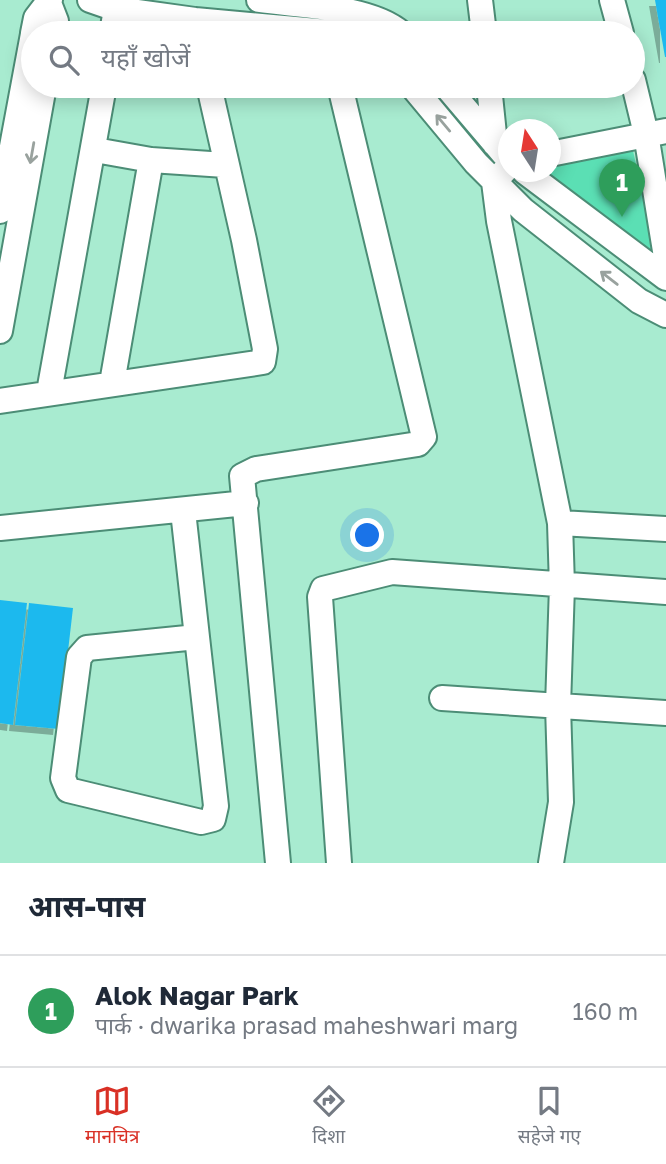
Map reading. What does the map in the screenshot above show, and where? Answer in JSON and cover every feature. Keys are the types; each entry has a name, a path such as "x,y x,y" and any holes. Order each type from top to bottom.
{"street":[{"path":"90,0 114,21"},
{"path":"480,0 483,21"},
{"path":"612,0 618,21"},
{"path":"49,1 56,21"},
{"path":"35,21 49,1"},
{"path":"266,1 333,21 366,16 380,21"},
{"path":"0,211 21,98"},
{"path":"0,331 42,98"},
{"path":"50,392 102,98"},
{"path":"0,401 263,362 265,349 244,240 211,98"},
{"path":"278,863 242,476 247,471 418,443 424,437 344,98"},
{"path":"424,98 498,171"},
{"path":"456,98 498,146"},
{"path":"491,98 498,131"},
{"path":"641,98 656,132 666,257"},
{"path":"561,152 656,132"},
{"path":"95,150 151,160 225,165"},
{"path":"112,383 151,160"},
{"path":"502,182 560,523 562,586 558,706 561,802 551,863"},
{"path":"506,182 523,210 639,301 666,315"},
{"path":"538,182 666,278"},
{"path":"0,528 246,503"},
{"path":"183,511 216,806 213,819 201,822 68,790 62,778 79,657 83,652 87,648 197,637"},
{"path":"560,523 666,529"},
{"path":"339,863 320,592 327,586 392,572 666,592"},
{"path":"442,698 666,713"}],"green space":[{"path":"633,151 659,262 548,182 561,182 561,162"}],"building":[{"path":"655,0 666,0 666,57 665,57"},
{"path":"0,600 27,603 13,725 0,723"},
{"path":"29,603 73,608 59,729 15,725"}],"place":[{"name":"Alok Nagar Park","path":"622,217"}]}
